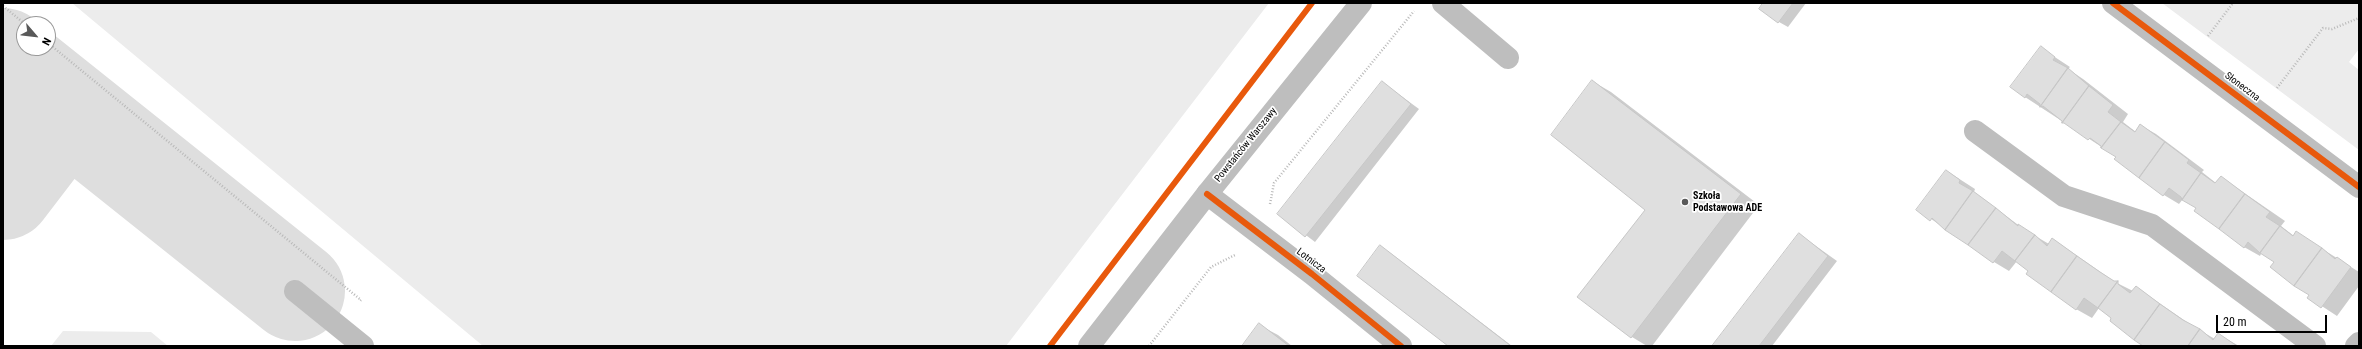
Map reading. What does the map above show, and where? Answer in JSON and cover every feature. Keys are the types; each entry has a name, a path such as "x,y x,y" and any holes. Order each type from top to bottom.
{"street":[{"name":"Powstańców Warszawy","path":"1089,346 1207,194 1361,3"},
{"path":"1443,3 1508,58"},
{"name":"Słoneczna","path":"2113,3 2359,187"},
{"path":"1975,131 2064,196 2152,225 2315,346"},
{"name":"Lotnicza","path":"1207,194 1312,274 1401,346"},
{"path":"295,291 363,346"},
{"path":"2356,346 2359,343"}],"path":[{"path":"2204,40 2233,3"},
{"path":"3,6 16,17"},
{"path":"1149,346 1211,267 1239,253 1267,216 1274,183 1415,9"},
{"path":"2275,92 2323,28 2332,29 2359,18"},
{"path":"56,50 360,300 340,327"}],"shaded area":[{"path":"72,3 1269,3 1006,346 483,346"},
{"path":"2162,3 2359,3 2359,49 2349,62 2359,70 2359,150"},
{"path":"63,331 151,332 168,346 51,346"}],"building":[{"path":"1763,3 1793,3 1778,23 1759,9"},
{"path":"2041,46 2055,57 2053,60 2068,68 2040,107 2040,104 2027,94 2025,98 2010,87"},
{"path":"2068,68 2089,86 2062,123 2062,121 2043,106 2040,107"},
{"name":"Szkoła Podstawowa ADE","path":"1592,80 1741,194 1631,338 1577,297 1645,210 1551,135"},
{"path":"1382,81 1411,104 1305,237 1277,214"},
{"path":"2089,86 2113,105 2108,112 2121,122 2101,148 2101,146 2090,138 2088,140 2062,123"},
{"path":"2121,122 2135,132 2140,124 2165,142 2139,178 2114,159 2116,157 2101,148"},
{"path":"2165,142 2189,160 2187,163 2201,173 2182,200 2181,197 2169,188 2163,196 2139,178"},
{"path":"1946,170 1960,180 1959,183 1973,191 1945,230 1932,218 1930,221 1916,210"},
{"path":"2201,173 2215,183 2221,176 2245,194 2219,229 2194,211 2196,208 2182,200"},
{"path":"1973,191 1996,208 1968,245 1945,230"},
{"path":"2245,194 2270,212 2266,217 2280,226 2260,253 2248,242 2244,248 2219,229"},
{"path":"1996,208 2018,226 2018,224 2035,235 2015,261 2002,251 1993,263 1968,245"},
{"path":"2280,226 2293,236 2296,231 2322,248 2294,286 2270,267 2274,262 2260,253"},
{"path":"1799,233 1828,256 1759,346 1712,346"},
{"path":"2035,235 2047,246 2052,238 2077,256 2051,292 2026,274 2028,271 2015,261"},
{"path":"1380,245 1511,346 1448,346 1357,276"},
{"path":"2322,248 2335,259 2337,257 2351,267 2321,308 2307,298 2309,295 2294,286"},
{"path":"2077,256 2114,281 2118,281 2098,308 2084,298 2076,310 2051,292"},
{"path":"2118,281 2118,284 2130,293 2136,286 2160,304 2134,340 2110,321 2111,318 2098,308"},
{"path":"2160,304 2183,320 2200,329 2188,346 2143,346 2134,340"},
{"path":"1259,323 1289,346 1242,346"},
{"path":"2200,329 2213,340 2218,333 2237,346 2188,346"}],"taxiway":[{"path":"3,58 295,291"},
{"path":"3,190 65,109"}],"cycle path":[{"path":"1050,346 1312,3"},
{"path":"2113,3 2359,187"},
{"path":"1207,194 1312,274 1401,346"}],"place":[{"name":"Szkoła Podstawowa ADE","path":"1685,202"}]}
